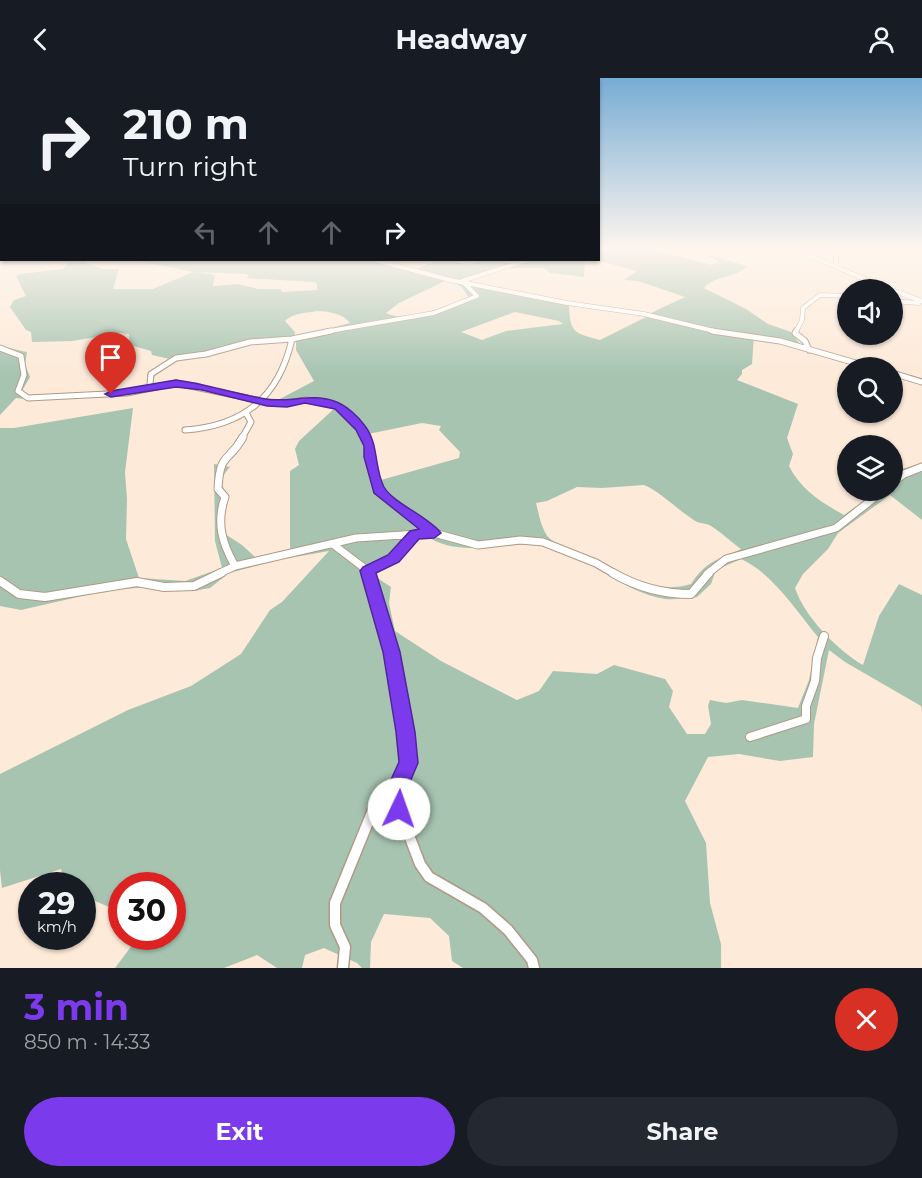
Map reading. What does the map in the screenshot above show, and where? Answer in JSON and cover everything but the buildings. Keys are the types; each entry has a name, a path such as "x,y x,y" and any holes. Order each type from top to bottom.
{"street":[{"path":"153,387 150,384 151,374 176,358 206,354 250,342 292,339 356,325 434,313 453,308 477,296 471,290"},
{"path":"498,290 567,303 644,314 722,333 780,341 837,358"},
{"path":"809,350 805,341 795,333 802,320 803,308 820,295 837,296"},
{"path":"903,295 922,302"},
{"path":"903,301 922,302"},
{"path":"185,430 225,424 246,413 269,389 287,362 292,339"},
{"path":"0,348 21,356 24,375 18,391 28,398 127,393 176,383 267,402 287,403 305,400 328,402 339,406 361,428 370,446 370,457 379,490 434,533"},
{"path":"903,376 922,382"},
{"path":"234,566 221,543 220,508 225,497 218,489 219,468 224,458 237,447 252,422 246,413"},
{"path":"903,475 922,467"},
{"path":"0,581 18,594 45,597 137,582 164,587 194,586 234,566 356,538 434,533 478,545 520,540 543,542 596,563 634,585 675,594 691,594 709,572 726,559 836,528 870,501"},
{"path":"368,571 393,558 415,534"},
{"path":"334,544 368,571 392,652 408,763 400,782 399,809 420,864 429,877 492,915 508,930 532,960 534,968"},
{"path":"750,738 806,719 806,706 815,681 817,658 824,636"},
{"path":"342,968 345,947 335,925 335,903 374,810 386,794 400,782"}],"green space":[{"path":"23,290 281,290 282,292 317,290 427,290 399,303 386,313 405,316 416,315 468,297 464,290 507,290 566,302 651,313 685,297 663,290 707,290 746,309 768,324 791,332 800,344 754,335 752,364 742,370 737,380 798,404 787,438 793,454 789,466 794,475 820,501 844,515 864,501 882,501 838,533 828,549 803,574 795,588 806,610 823,632 843,651 863,665 879,616 899,584 922,595 922,711 921,706 845,662 829,650 814,724 813,757 780,761 739,754 708,757 685,801 706,843 710,903 721,944 721,968 463,968 452,961 449,936 430,918 384,914 371,942 370,968 362,968 357,963 324,948 305,955 302,968 277,968 257,955 224,968 115,968 128,950 186,950 186,872 108,872 108,907 96,901 96,872 62,872 61,869 52,872 18,872 18,883 2,888 0,774 128,710 191,686 241,654 270,610 282,602 329,551 283,559 229,573 210,588 194,591 146,587 104,591 21,610 0,606 0,428 14,428 133,408 125,472 126,539 139,578 185,581 222,568 215,541 214,464 230,467 222,481 227,495 224,505 225,534 255,557 290,549 290,471 299,465 295,449 299,441 336,407 313,403 275,405 276,401 314,381 296,350 296,341 293,337 228,345 219,348 221,351 203,357 178,360 155,373 153,384 192,382 206,386 212,391 173,386 136,393 35,400 16,398 0,415 0,346 27,352 25,365 30,377 22,391 36,396 147,388 147,374 170,359 152,355 151,351 130,345 129,334 120,333 72,341 32,342 31,332 26,330 10,307 14,300 26,296","holes":["569,305 648,316 600,340 584,336 572,327","321,311 344,317 350,323 294,337 295,332 285,321 288,318","515,312 559,321 563,324 506,331 482,340 461,332","422,423 441,426 439,430 460,452 459,458 381,480 375,451 368,434","644,485 697,522 715,528 741,549 707,566 691,584 663,587 639,581 591,557 558,544 549,538 544,530 536,503 547,501 577,487","425,535 438,542 467,548 527,545 558,550 574,556 633,589 665,599 697,597 711,584 716,570 741,559 763,573 773,583 818,637 809,680 798,708 742,700 726,703 710,700 708,706 711,724 705,734 687,734 669,707 673,691 665,679 614,665 597,674 553,671 539,691 517,700 441,661 395,631 389,603 391,587 373,575 400,559 414,542"]},
{"path":"922,463 922,520 898,501 903,501 903,469"}],"route":[{"path":"111,394 176,383 267,402 287,403 305,400 328,402 339,406 361,428 370,446 370,457 379,490 434,533 415,534 393,558 368,571 392,652 405,732 408,763 400,782 399,809"}]}
